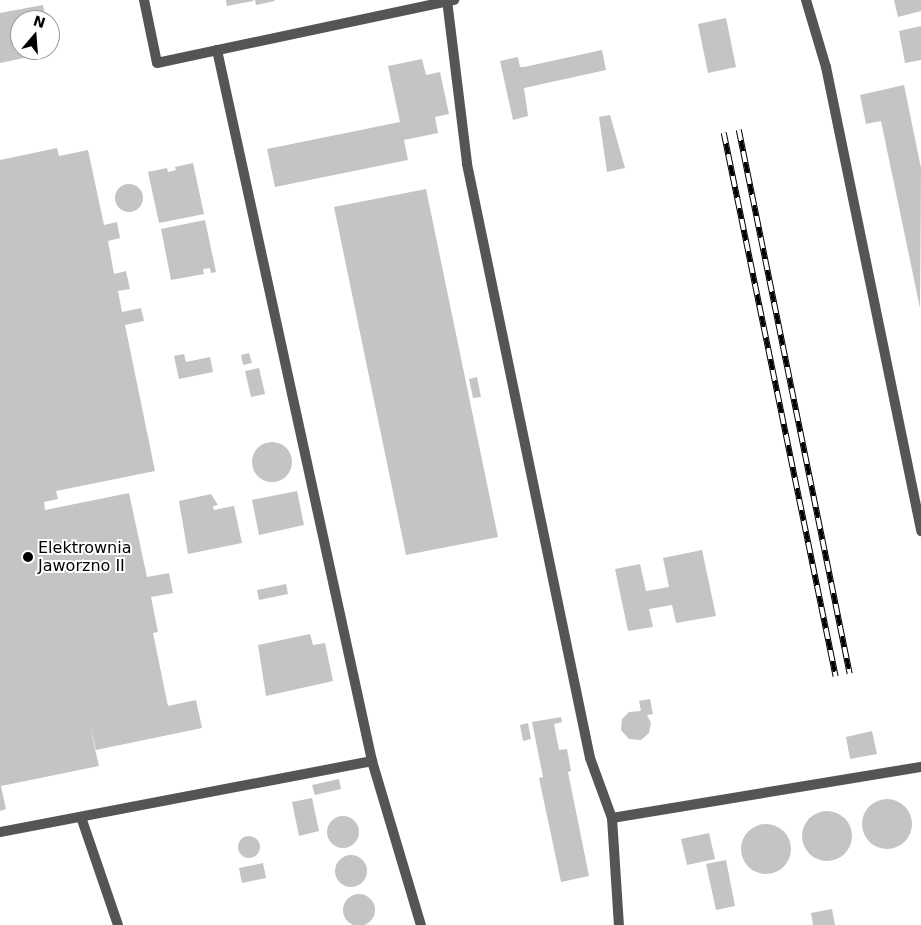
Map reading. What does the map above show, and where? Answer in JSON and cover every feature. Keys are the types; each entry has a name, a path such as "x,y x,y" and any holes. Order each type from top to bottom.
{"lane":[{"path":"144,0 157,63 450,0 467,164 590,758 612,818 619,925"},
{"path":"806,0 826,67 921,531"},
{"path":"217,50 372,761 421,925"},
{"path":"0,832 372,761"},
{"path":"612,818 921,767"},
{"path":"81,817 118,925"}],"building":[{"path":"226,0 253,0 253,1 227,6"},
{"path":"255,0 274,0 275,1 256,5"},
{"path":"894,0 921,0 921,11 898,17"},
{"path":"43,5 44,10 16,10"},
{"path":"10,11 10,60 14,60 0,63 0,13"},
{"path":"726,18 736,67 708,73 698,24"},
{"path":"921,26 921,60 905,63 899,31"},
{"path":"602,50 606,70 524,88 528,116 513,120 500,61 518,57 520,67 524,67"},
{"path":"422,59 426,75 440,72 449,114 435,117 438,133 404,140 408,160 275,187 267,149 400,122 388,66"},
{"path":"904,85 921,168 920,308 881,121 866,124 860,95"},
{"path":"610,115 625,168 607,172 599,117"},
{"path":"57,148 59,156 88,150 104,225 117,222 120,238 108,241 114,274 126,271 130,289 118,291 122,312 141,308 144,321 125,325 155,471 56,491 58,499 44,502 45,510 129,493 147,577 169,573 173,593 151,597 158,632 153,633 168,706 196,700 202,728 96,750 89,722 99,766 1,786 6,809 0,811 0,160"},
{"path":"193,163 204,214 159,223 148,172 167,168 168,172 176,170 175,167"},
{"path":"129,184 139,188 143,198 139,208 129,212 119,208 115,198 119,188"},
{"path":"426,189 498,537 406,555 334,207"},
{"path":"205,220 216,272 211,273 210,268 203,269 204,274 171,280 161,229"},
{"path":"249,353 252,363 243,365 241,355"},
{"path":"184,354 186,362 210,357 213,372 179,379 174,356"},
{"path":"259,368 265,394 251,397 245,371"},
{"path":"477,377 481,397 473,398 469,379"},
{"path":"272,442 286,448 292,462 286,476 272,482 258,476 252,462 258,448"},
{"path":"297,491 304,525 259,535 252,500"},
{"path":"211,494 218,505 213,506 214,510 234,506 242,543 188,554 179,501"},
{"path":"702,550 716,616 676,623 672,605 649,609 653,627 628,631 615,569 640,564 646,591 669,587 663,558"},
{"path":"286,584 288,594 259,600 257,590"},
{"path":"310,634 313,645 325,643 333,681 266,696 258,645"},
{"path":"650,699 653,714 647,715 651,723 649,733 641,740 629,739 621,730 622,719 629,712 641,711 639,701"},
{"path":"561,717 562,722 554,724 559,750 567,749 571,771 568,772 589,876 561,882 539,778 543,777 532,722"},
{"path":"528,723 531,739 523,741 520,725"},
{"path":"872,731 877,754 850,759 846,737"},
{"path":"339,779 341,789 315,795 312,785"},
{"path":"312,798 319,831 299,836 292,802"},
{"path":"882,799 892,799 905,806 912,819 912,829 905,842 892,849 882,849 873,845 866,838 862,829 862,819 866,810 873,803"},
{"path":"822,811 832,811 845,818 852,831 852,841 845,854 832,861 822,861 813,857 806,850 802,841 802,831 806,822 813,815"},
{"path":"343,816 349,817 354,821 358,826 358,838 354,843 349,847 343,848 337,847 332,843 328,838 327,832 328,826 332,821 337,817"},
{"path":"761,824 771,824 784,831 791,844 791,854 784,867 771,874 761,874 752,870 745,863 741,854 741,844 745,835 752,828"},
{"path":"709,833 715,859 687,865 681,839"},
{"path":"249,836 257,839 260,847 257,855 249,858 241,855 238,847 241,839"},
{"path":"351,855 357,856 362,860 366,865 366,877 362,882 357,886 351,887 345,886 340,882 336,877 335,871 336,865 340,860 345,856"},
{"path":"726,860 735,906 716,910 706,864"},
{"path":"263,863 266,878 242,883 239,868"},
{"path":"359,894 365,895 370,899 374,904 374,916 370,921 365,925 359,926 353,925 348,921 344,916 343,910 344,904 348,899 353,895"},
{"path":"832,909 835,925 813,925 811,913"}],"railway":[{"path":"739,130 850,674"},
{"path":"724,133 836,677"}],"place":[{"name":"Elektrownia Jaworzno II","path":"28,557"}]}
